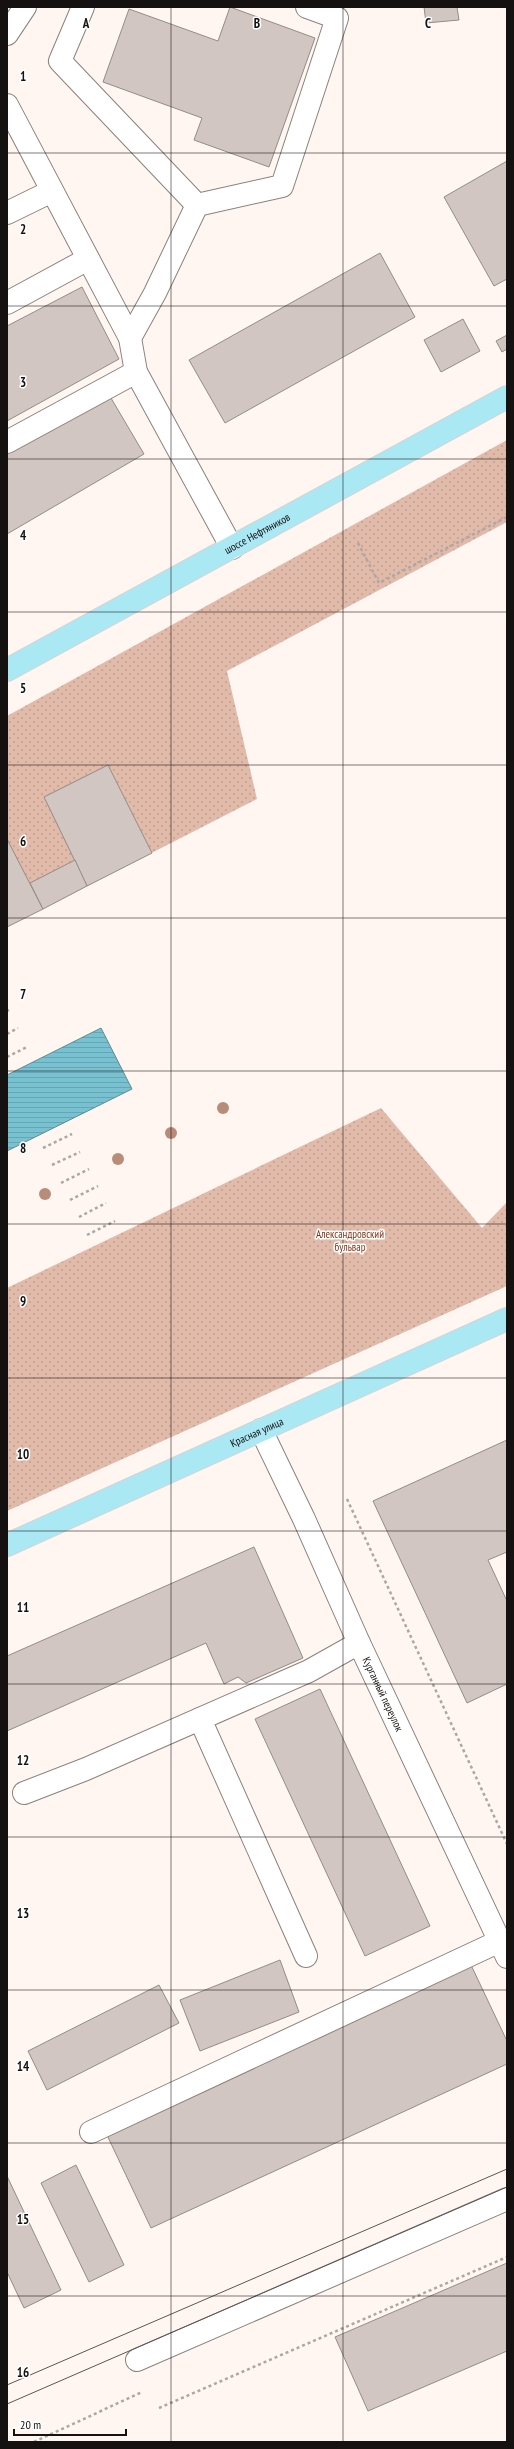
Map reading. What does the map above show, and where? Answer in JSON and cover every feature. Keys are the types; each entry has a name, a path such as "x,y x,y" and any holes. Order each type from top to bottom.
{"main road":[{"name":"шоссе Нефтяников","path":"7,670 507,397"},
{"name":"Красная улица","path":"7,1545 507,1319"}],"street":[{"path":"7,34 25,7"},
{"path":"83,7 60,61 197,205"},
{"path":"197,205 282,186 337,18 307,7"},
{"path":"7,105 130,338 136,372 232,548"},
{"path":"7,213 52,191"},
{"path":"130,338 155,293 197,205"},
{"path":"7,303 88,259"},
{"path":"7,442 136,372"},
{"name":"Курганный переулок","path":"261,1430 304,1518 359,1643 503,1949"},
{"path":"24,1794 86,1769 309,1671 359,1643"},
{"path":"200,1719 306,1956"},
{"path":"91,2132 503,1949"},
{"path":"137,2360 507,2199"}],"path":[{"path":"358,543 379,583 507,517"},
{"path":"7,1034 18,1028"},
{"path":"7,1057 27,1047"},
{"path":"43,1148 72,1134"},
{"path":"52,1165 80,1152"},
{"path":"61,1183 89,1169"},
{"path":"70,1200 98,1186"},
{"path":"79,1217 106,1203"},
{"path":"87,1235 115,1221"},
{"path":"347,1499 507,1844"},
{"path":"159,2408 507,2257"},
{"path":"34,2442 150,2389"}],"green space":[{"path":"507,440 507,522 227,671 257,799 7,927 7,716"},
{"name":"Александровский бульвар","path":"381,1108 482,1228 507,1202 507,1286 7,1511 7,1288"}],"water":[{"path":"101,1028 132,1089 7,1151 7,1075"}],"building":[{"path":"230,7 315,38 269,167 194,140 202,118 103,82 129,9 218,41"},
{"path":"424,7 457,7 459,20 426,23"},
{"path":"507,161 507,279 494,286 444,197"},
{"path":"380,253 415,317 225,423 189,360"},
{"path":"82,287 119,359 7,421 7,326"},
{"path":"463,319 480,351 441,372 424,340"},
{"path":"507,335 507,349 502,352 496,341"},
{"path":"108,393 144,454 7,534 7,451"},
{"path":"108,765 152,853 87,886 44,797"},
{"path":"7,839 43,909 7,927"},
{"path":"75,860 87,886 43,909 30,883"},
{"path":"507,1440 507,1552 488,1560 507,1601 507,1684 467,1703 373,1501"},
{"path":"254,1547 303,1658 246,1683 238,1677 224,1684 206,1643 7,1731 7,1656"},
{"path":"320,1689 430,1926 365,1956 255,1719"},
{"path":"280,1960 299,2012 200,2051 180,2000"},
{"path":"471,1965 507,2041 507,2064 151,2228 106,2133"},
{"path":"159,1985 179,2023 47,2090 28,2051"},
{"path":"76,2165 124,2265 89,2282 41,2183"},
{"path":"7,2176 61,2290 24,2308 7,2272"},
{"path":"507,2263 507,2351 368,2411 335,2337"}],"tram line":[{"path":"7,2385 507,2169"},
{"path":"7,2404 507,2187"}]}
